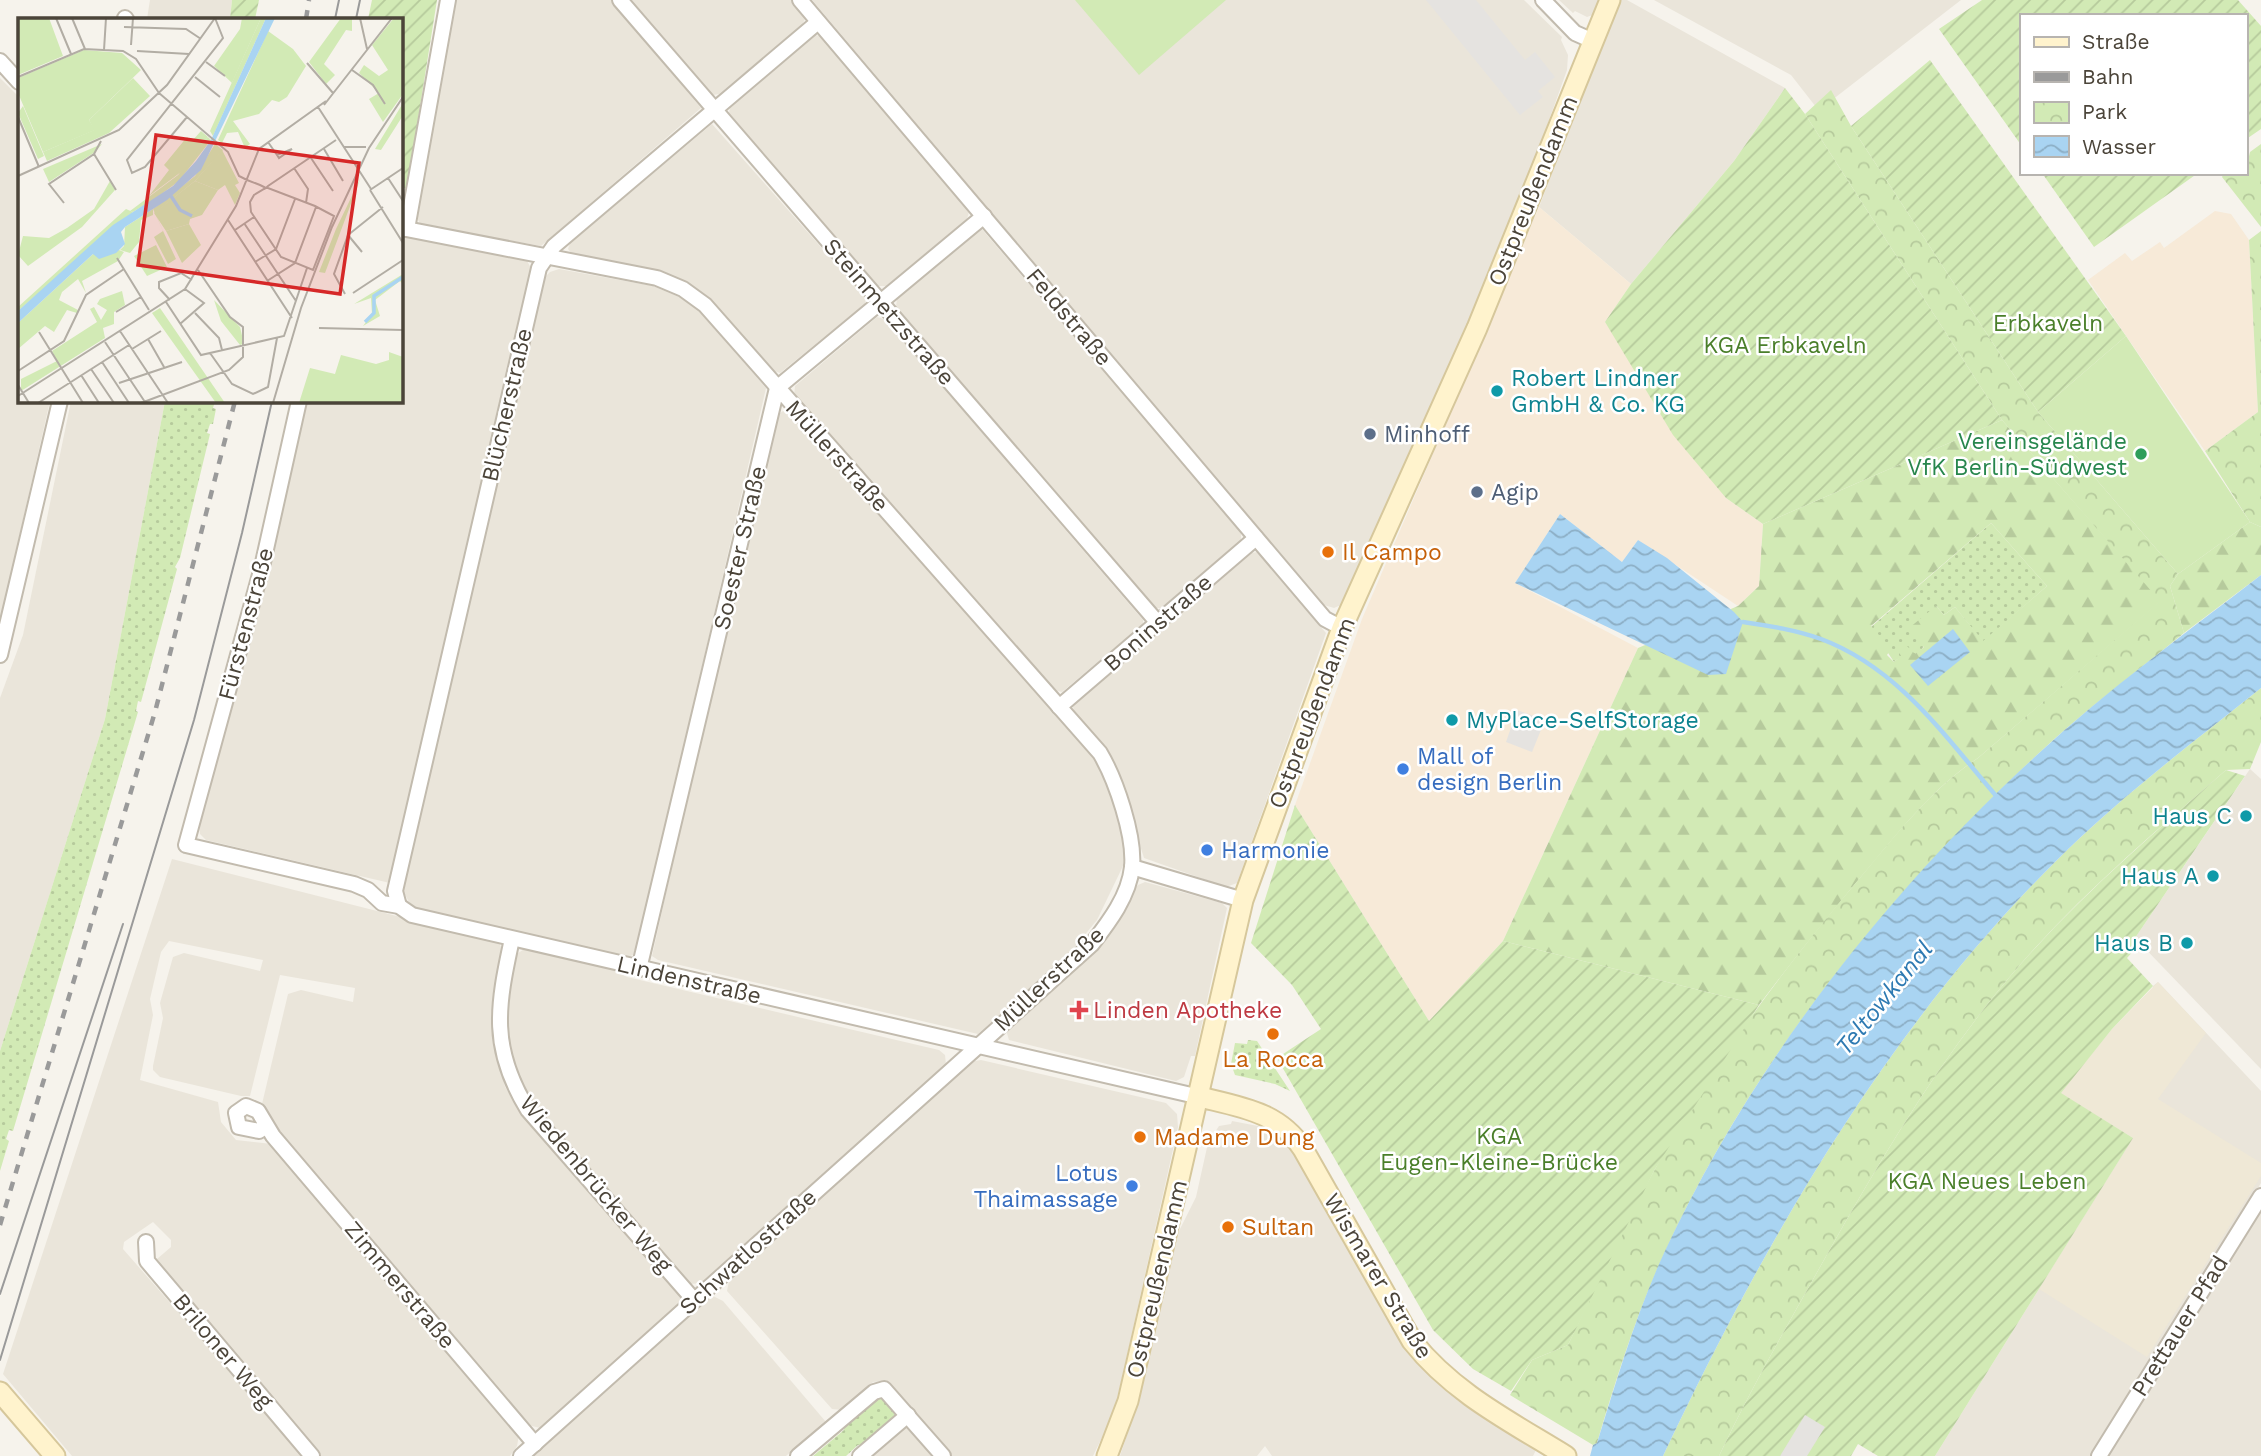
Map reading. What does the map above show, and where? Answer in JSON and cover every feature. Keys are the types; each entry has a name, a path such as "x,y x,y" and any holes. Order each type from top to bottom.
{"main road":[{"name":"Ostpreußendamm","path":"1107,1456 1128,1401 1200,1097 1243,900 1342,628 1463,361 1531,200 1610,0"},
{"name":"Wismarer Straße","path":"1200,1097 1261,1112 1286,1127 1303,1149 1405,1330 1430,1364 1471,1398 1566,1456"},
{"path":"0,1392 55,1456"}],"street":[{"path":"404,228 448,0"},
{"name":"Steinmetzstraße","path":"620,0 1158,623"},
{"name":"Feldstraße","path":"800,0 1325,620 1342,628"},
{"path":"1543,0 1576,33 1592,41"},
{"path":"544,256 818,22"},
{"path":"0,61 18,81"},
{"path":"777,388 984,216"},
{"name":"Müllerstraße","path":"404,228 671,283 705,305 1100,752 1108,766 1125,822 1132,867 1115,912 1092,944 976,1048"},
{"name":"Blücherstraße","path":"399,906 395,891 538,268 544,256"},
{"name":"Soester Straße","path":"639,969 777,388"},
{"path":"1,650 60,402"},
{"name":"Fürstenstraße","path":"186,845 262,567 299,402"},
{"name":"Boninstraße","path":"1059,707 1256,538"},
{"name":"Lindenstraße","path":"186,845 354,884 368,890 382,904 399,906 412,915 976,1048 1200,1097"},
{"path":"1132,867 1243,900"},
{"name":"Wiedenbrücker Weg","path":"512,939 498,1016 502,1054 517,1091 528,1110 694,1300"},
{"name":"Schwatlostraße","path":"521,1456 976,1048"},
{"name":"Zimmerstraße","path":"266,1126 535,1444"},
{"name":"Prettauer Pfad","path":"2099,1456 2261,1196"},
{"name":"Briloner Weg","path":"146,1242 147,1261 312,1456"},
{"path":"798,1456 874,1392 884,1388 943,1456"},
{"path":"860,1456 908,1415"}],"shaded area":[{"path":"150,0 232,0 230,18 147,18"},
{"path":"456,0 611,0 701,108 541,246 421,225 415,215"},
{"path":"628,0 791,0 805,19 802,25 719,94 713,95"},
{"path":"812,0 1524,0 1562,37 1568,55 1567,70 1530,173 1523,202 1396,493 1368,544 1341,605 1334,608 1324,605"},
{"path":"1426,0 1476,0 1525,60 1535,52 1555,77 1538,91 1543,97 1520,115"},
{"path":"1559,0 1602,0 1595,14 1587,17 1575,11 1573,13"},
{"path":"1619,0 1627,0 1785,88 1734,161 1631,284 1539,207"},
{"path":"1654,0 1961,0 1823,107 1816,107 1791,75"},
{"path":"815,35 821,36 969,212 967,219 886,286 878,286 729,113 730,107"},
{"path":"0,78 18,96 18,402 50,402 0,621"},
{"path":"712,124 866,298 865,304 780,373 774,371 714,303 690,284 661,271 572,254 568,249 570,243"},
{"path":"1539,207 1631,284 1605,322 1726,498 1763,524 1759,586 1738,606 1638,540 1622,562 1560,514 1515,583 1638,648 1503,941 1429,1021 1295,805 1362,619"},
{"path":"2215,211 2231,214 2249,240 2258,412 2205,451 2088,280 2125,253 2132,261 2160,242 2164,248"},
{"path":"981,228 1241,532 1241,540 1161,608 1156,608 896,307 897,299"},
{"path":"402,234 526,259 532,270 390,883 206,840 200,834 199,824 268,571 306,402 402,402"},
{"path":"559,269 653,286 679,297 698,310 766,388 640,936 633,955 626,958 419,910 409,902 403,891 544,278"},
{"path":"877,317 884,319 1143,620 1143,624 1062,692 1053,690 794,396 795,386"},
{"path":"71,402 165,402 105,719 0,1051 0,698 23,635"},
{"path":"783,411 789,413 1091,755 1099,766 1116,810 1125,852 1123,866 1097,920 1069,954 978,1034 658,960 652,956 696,759 779,414"},
{"path":"1257,552 1326,633 1237,883 1226,887 1144,858 1113,760 1074,713 1073,706 1252,553"},
{"path":"1517,710 1545,720 1532,752 1506,742"},
{"path":"2250,769 2261,779 2261,1069 2135,938"},
{"path":"172,859 499,942 503,952 491,1016 505,1087 535,1131 682,1297 677,1308 540,1428 528,1425 270,1121 262,1104 288,994 301,990 353,1002 355,988 280,975 250,1096 160,1077 153,1070 153,1066 163,1018 160,1003 173,957 184,953 260,971 263,960 169,941 161,952 150,999 153,1015 140,1080 218,1102 221,1122 236,1140 272,1144 519,1435 517,1446 510,1456 320,1456 157,1266 157,1259 171,1247 171,1240 153,1222 124,1242 123,1249 304,1456 72,1456 3,1374"},
{"path":"1145,882 1222,903 1227,908 1195,1056 1191,1056 1184,1077 1176,1081 1009,1040 1006,1030 1138,885"},
{"path":"526,948 609,968 627,977 939,1050 945,1055 946,1065 704,1283 689,1284 534,1109 511,1063 504,1012 515,955"},
{"path":"2158,982 2261,1091 2261,1183 2091,1456 1935,1456 2133,1138 2153,986"},
{"path":"2158,982 2206,1033 2158,1099 2261,1163 2261,1176 2147,1357 2039,1289 2133,1138 2060,1093 2112,1029"},
{"path":"981,1060 1166,1103 1177,1114 1178,1127 1121,1382 1112,1417 1093,1456 950,1456 884,1381 873,1382 843,1410 832,1409 727,1291 729,1281 969,1062"},
{"path":"1232,1121 1263,1127 1283,1141 1294,1154 1406,1350 1470,1409 1536,1450 1533,1456 1272,1456 1265,1446 1257,1456 1120,1456 1137,1405 1177,1235 1196,1197 1210,1134 1213,1135 1219,1126 1231,1124"},
{"path":"2261,1207 2261,1456 2106,1456"},
{"path":"713,1296 723,1301 826,1422 786,1456 531,1456"},
{"path":"1805,1415 1825,1427 1807,1456 1780,1456"},
{"path":"903,1426 912,1429 934,1456 866,1456"}],"green space":[{"path":"232,0 259,0 255,18 230,18"},
{"path":"372,0 437,0 407,188 402,188 402,18 368,18"},
{"path":"1075,0 1226,0 1139,75"},
{"path":"1982,0 2238,0 2261,26 2261,129 2247,139 2247,14 2020,14 2020,144 1939,29"},
{"name":"Erbkaveln","path":"1930,60 2126,336 2038,412 1851,126"},
{"name":"KGA Erbkaveln","path":"1785,88 1805,114 2002,420 1763,524 1726,498 1673,435 1605,322 1631,284 1734,161"},
{"path":"1831,90 1851,126 2038,412 2178,574 2170,586 2184,633 2073,723 1982,809 1928,865 1826,986 1737,1116 1699,1184 1644,1300 1597,1443 1593,1445 1510,1395 1532,1360 1568,1345 1621,1234 1700,1092 1803,948 1914,814 1961,770 2160,601 2002,420 1805,114"},
{"path":"2261,144 2261,227 2222,177 2247,175 2250,152"},
{"path":"2043,175 2195,175 2094,247"},
{"path":"2261,231 2261,527 2250,522 2205,451 2258,412 2249,240"},
{"name":"Vereinsgelände VfK Berlin-Südwest","path":"2126,336 2250,522 2178,574 2038,412"},
{"path":"165,402 215,402 213,424 210,424 207,433 210,434 180,558 175,567 177,569 141,702 138,701 138,712 13,1131 9,1130 6,1139 9,1141 0,1171 0,1051 105,719"},
{"path":"2002,420 2161,601 1923,805 1846,895 1759,1005 1503,941 1638,648 1738,606 1759,586 1763,524","holes":["1991,523 2047,586 1983,641 1955,607 1944,615 1936,606 1909,628 1924,647 1915,654 1905,644 1898,650 1901,656 1894,662 1887,655 1891,649 1871,626"]},
{"path":"2250,522 2261,527 2261,575 2184,633 2170,586 2178,574"},
{"path":"1991,523 2047,586 1983,642 1955,607 1944,615 1936,606 1924,646 1915,654 1894,662 1871,627"},
{"path":"2261,688 2261,742 2250,769 2226,770 2093,889 2019,966 1965,1033 1894,1140 1850,1213 1772,1353 1719,1456 1663,1456 1743,1297 1787,1218 1883,1067 1937,996 1994,927 2079,838"},
{"name":"KGA Neues Leben","path":"2226,770 2245,776 2135,938 2135,949 2127,958 2153,986 2112,1029 2061,1093 2133,1138 1935,1456 1878,1456 1858,1444 1851,1456 1719,1456 1772,1353 1872,1176 1965,1033 2043,939 2120,864"},
{"name":"KGA Eugen-Kleine-Brücke","path":"1295,805 1429,1021 1503,941 1759,1005 1655,1169 1568,1345 1532,1360 1511,1391 1473,1369 1433,1330 1277,1058 1321,1029 1292,985 1251,943"},
{"path":"1248,1040 1257,1041 1290,1091 1275,1084 1235,1075 1231,1064 1235,1043 1247,1044"},
{"path":"877,1397 881,1397 896,1416 866,1445 858,1445 846,1456 813,1456 844,1430 845,1421"}],"water":[{"path":"1560,514 1622,562 1638,540 1667,558 1734,612 1743,622 1726,674 1708,675 1515,583"},
{"name":"Teltowkanal","path":"2261,575 2261,688 2079,838 1994,927 1937,996 1883,1067 1787,1218 1743,1297 1663,1456 1590,1456 1593,1445 1597,1443 1645,1299 1664,1253 1699,1183 1738,1115 1827,985 1927,864 2038,754 2120,684"},
{"path":"1953,629 1970,652 1928,686 1910,665"}],"waterway":[{"path":"1743,622 1821,639 1874,668 1898,686 1940,729 1998,798"}],"tram line":[{"path":"335,18 339,0"},
{"path":"356,18 360,0"},
{"path":"0,1360 194,720 242,533 272,402"},
{"path":"0,1294 123,924"}],"railway":[{"path":"306,18 309,0"},
{"path":"0,1225 155,712 235,402"}],"place":[{"name":"Robert Lindner GmbH & Co. KG","path":"1497,391"},
{"name":"Minhoff","path":"1370,434"},
{"name":"Vereinsgelände VfK Berlin-Südwest","path":"2141,454"},
{"name":"Agip","path":"1477,492"},
{"name":"Il Campo","path":"1328,552"},
{"name":"MyPlace-SelfStorage","path":"1452,720"},
{"name":"Mall of design Berlin","path":"1403,769"},
{"name":"Haus C","path":"2246,816"},
{"name":"Harmonie","path":"1207,850"},
{"name":"Haus A","path":"2213,876"},
{"name":"Haus B","path":"2187,943"},
{"name":"Linden Apotheke","path":"1079,1010"},
{"name":"La Rocca","path":"1273,1034"},
{"name":"Madame Dung","path":"1140,1137"},
{"name":"Lotus Thaimassage","path":"1132,1186"},
{"name":"Sultan","path":"1228,1227"}]}
